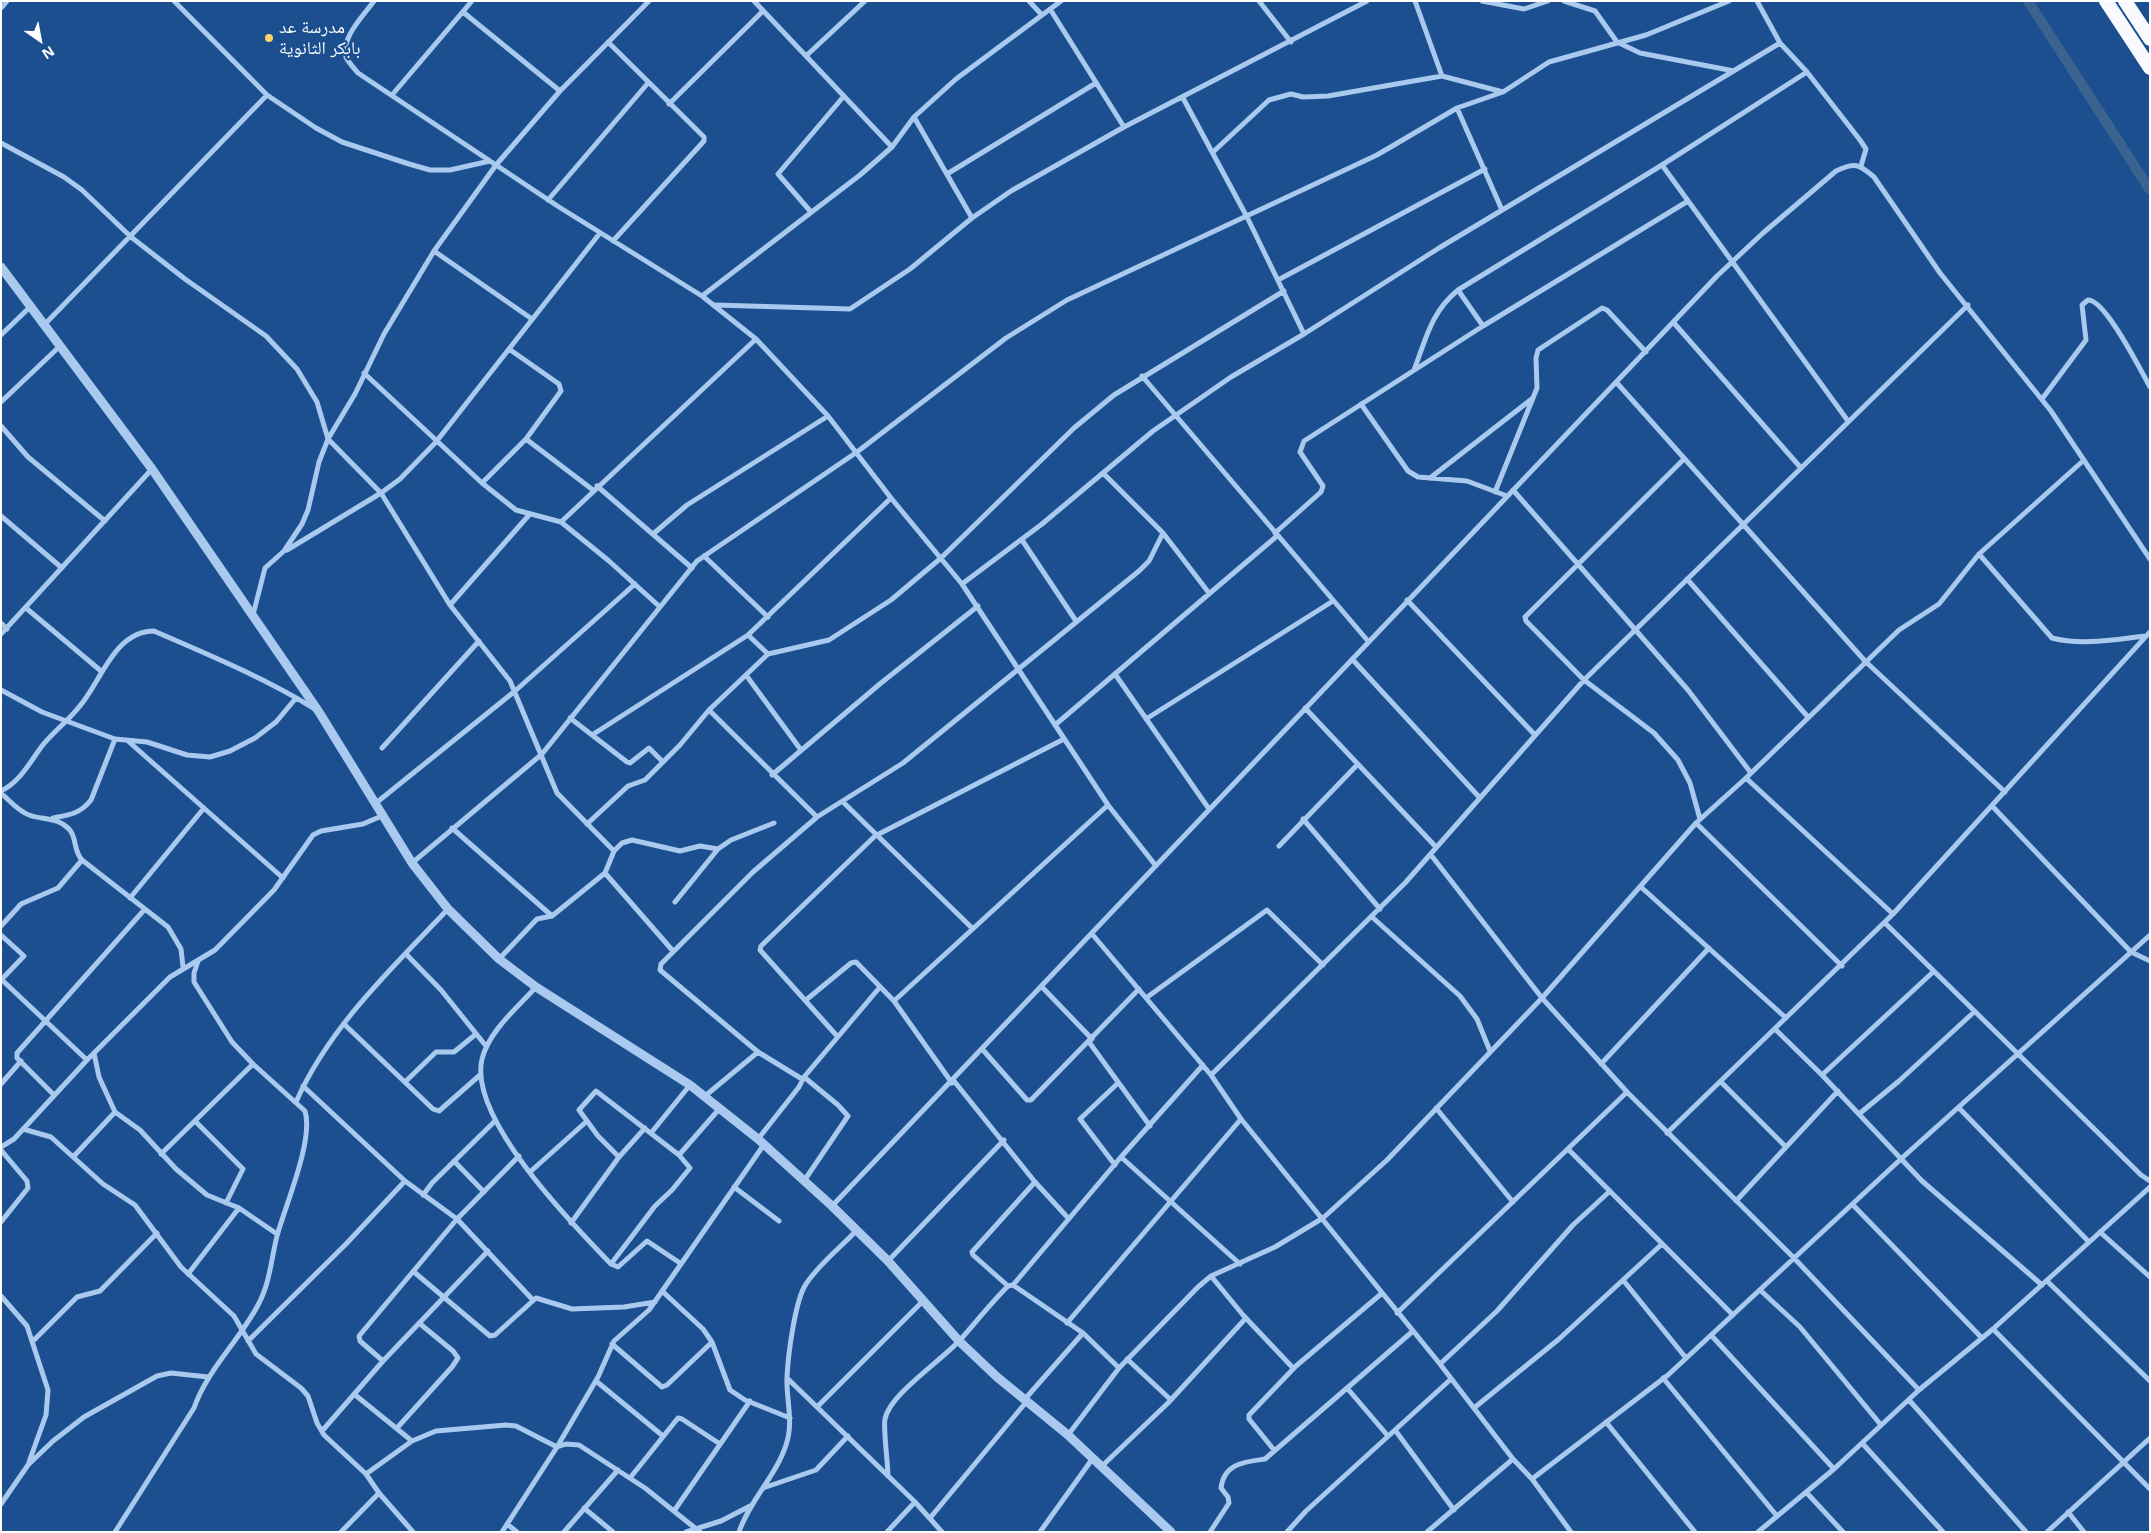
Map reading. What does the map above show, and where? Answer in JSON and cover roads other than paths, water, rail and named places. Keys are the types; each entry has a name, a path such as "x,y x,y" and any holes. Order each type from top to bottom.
{"highway":[{"path":"2106,1 2150,68"},
{"path":"2125,1 2150,39"}],"street":[{"path":"1,8 7,1"},
{"path":"174,1 267,95 316,128 342,142 430,170 450,170 490,161"},
{"path":"374,1 350,35 345,47 346,58 358,73 548,200 702,296 756,339 828,416 891,498 962,584 1108,804 1156,866"},
{"path":"392,95 472,1"},
{"path":"284,551 302,524 308,510 319,462 328,439 355,394 384,334 434,251 496,165 560,91 649,1"},
{"path":"754,1 892,147"},
{"path":"806,56 865,1"},
{"path":"1029,1 1042,15"},
{"path":"702,296 860,176 892,147 914,117 956,78 1061,1"},
{"path":"1259,1 1291,42"},
{"path":"715,305 850,309 910,269 972,218 1011,191 1124,127 1367,1"},
{"path":"1415,1 1442,76"},
{"path":"1482,1 1524,9 1548,1"},
{"path":"1564,1 1595,11 1617,42 1649,56 1734,71"},
{"path":"412,863 542,754 660,607 704,556 857,452 1006,338 1067,300 1376,155 1457,108 1503,92 1549,62 1646,35 1729,1"},
{"path":"1756,1 1780,44 1807,72 1866,149 1861,166"},
{"path":"1050,9 1124,127"},
{"path":"669,104 763,11"},
{"path":"463,12 560,91"},
{"path":"608,42 704,138 704,143 613,240"},
{"path":"962,584 1022,540 1153,431 1231,377 1304,334 1502,210 1780,44"},
{"path":"1414,370 1436,312 1443,302 1458,290 1662,165 1807,72"},
{"path":"1213,152 1269,100 1280,95 1291,94 1316,97 1442,76 1503,92"},
{"path":"548,200 648,83"},
{"path":"947,174 1096,83"},
{"path":"46,324 267,95"},
{"path":"811,212 779,179 778,174 844,96"},
{"path":"1183,98 1247,217 1304,334"},
{"path":"1457,108 1502,210"},
{"path":"914,117 972,218"},
{"path":"1,143 70,181 131,237 185,279 266,336 297,369 317,402 328,439 381,493 450,605 504,672 515,691 557,793 614,851"},
{"path":"1662,165 1848,421"},
{"path":"832,1206 953,1082 1407,600 1617,384 1733,261 1836,171 1848,165 1861,166 1874,177 1940,273 1968,305 2042,399 2150,559"},
{"path":"1278,280 1485,169"},
{"path":"1056,724 1209,593 1321,492 1323,486 1300,452 1300,446 1304,441 1483,326 1688,201"},
{"path":"253,616 265,568 284,551 381,493 400,479 436,442 600,233"},
{"path":"434,251 532,319"},
{"path":"1,267 46,324 152,469 319,712 412,863 448,909 499,959 536,987 690,1085 721,1108 832,1206 888,1261 959,1341 1068,1435 1171,1532"},
{"path":"1458,290 1483,326"},
{"path":"587,824 628,786 645,780 680,746 708,710 768,654 832,639 891,600 941,558 1074,428 1114,395 1142,376 1284,292"},
{"path":"2042,399 2086,340 2082,305 2088,300 2095,302 2108,316 2150,388"},
{"path":"1211,1075 1380,909 1584,680 1968,305"},
{"path":"1,335 32,306"},
{"path":"1495,492 1534,398 1538,379 1536,358 1538,350 1596,309 1602,308 1607,310 1646,352"},
{"path":"1674,323 1801,468"},
{"path":"561,522 595,488 756,339"},
{"path":"1,402 61,345"},
{"path":"482,484 526,439 562,388 509,349"},
{"path":"364,373 482,484 516,510 529,515 553,518 561,522 660,607"},
{"path":"1142,376 1368,641"},
{"path":"1617,384 1865,660 2005,792"},
{"path":"1430,478 1534,398"},
{"path":"1361,404 1402,465 1418,477 1466,481 1507,496"},
{"path":"654,534 687,505 828,416"},
{"path":"1,426 28,457 105,521"},
{"path":"526,439 595,488 654,534 692,568"},
{"path":"1684,459 1525,617 1526,621 1584,680 1654,733 1678,760 1690,783 1698,821 1842,966"},
{"path":"1068,1435 1119,1368 1198,1287 1211,1276 1275,1247 1323,1218 1387,1160 1542,998 1698,821 1746,778 1865,660 1899,630 1939,604 1979,554 2084,460"},
{"path":"1,634 152,469"},
{"path":"1103,473 1164,532 1209,593"},
{"path":"1513,490 1577,565 1636,628 1688,690 1751,773"},
{"path":"592,735 748,634 891,498"},
{"path":"450,605 529,515"},
{"path":"1,516 62,568"},
{"path":"804,1181 848,1116 838,1105 803,1078 758,1052 660,970 661,964 754,872 817,817 903,763 1018,667 1144,566 1164,532"},
{"path":"1022,540 1076,621"},
{"path":"1979,554 2052,638 2061,640 2102,640 2148,634"},
{"path":"704,556 768,617"},
{"path":"1687,579 1808,717"},
{"path":"376,803 515,691 635,584"},
{"path":"1407,600 1535,735"},
{"path":"1146,719 1333,601"},
{"path":"772,775 881,683 978,606"},
{"path":"26,608 101,671"},
{"path":"1,623 7,629"},
{"path":"183,967 181,949 177,938 168,927 76,854 72,833 69,828 62,822 27,814 1,792 16,782 43,744 90,694 101,671 109,660 134,636 143,631 154,631 229,662 319,712"},
{"path":"748,634 768,654"},
{"path":"1668,1133 1885,923 1993,807 2148,634"},
{"path":"382,748 480,641"},
{"path":"1352,659 1480,798"},
{"path":"1115,674 1210,809"},
{"path":"746,675 802,750"},
{"path":"1,690 27,706 115,739 147,742 187,755 210,757 230,751 255,738 276,722 296,698"},
{"path":"1305,708 1436,847"},
{"path":"708,710 772,775 817,817"},
{"path":"570,718 627,762 630,763 650,748 663,762"},
{"path":"50,819 75,814 91,800 115,739"},
{"path":"837,1036 760,948 875,836 1064,739"},
{"path":"128,741 283,878"},
{"path":"1278,846 1358,764"},
{"path":"1746,778 1893,914"},
{"path":"843,802 875,836 972,928"},
{"path":"894,1001 1108,804"},
{"path":"1993,807 2131,952 2150,961"},
{"path":"130,898 204,808"},
{"path":"1,1147 14,1139 87,1060 170,977 183,967 198,961 214,950 274,890 313,835 321,831 356,826 384,815"},
{"path":"1303,819 1380,909"},
{"path":"675,902 718,848 730,840 774,823"},
{"path":"452,828 552,916"},
{"path":"499,959 537,919 552,916 605,873 614,851 622,844 632,840 680,851 700,846 718,848"},
{"path":"1431,854 1542,998 1627,1092 1794,1258 1919,1390"},
{"path":"1,926 21,904 58,888 82,860"},
{"path":"605,873 673,951"},
{"path":"1641,886 1786,1018"},
{"path":"54,1095 21,1061 17,1053 144,909"},
{"path":"296,1102 322,1053 344,1024 448,909"},
{"path":"1146,998 1267,910 1323,965"},
{"path":"1372,917 1405,949 1460,996 1477,1019 1490,1051"},
{"path":"1885,923 2141,1175 2150,1181"},
{"path":"1092,934 1204,1065 1241,1119 1323,1218 1381,1294 1440,1364 1513,1459 1532,1479 1571,1532"},
{"path":"1532,1479 1663,1378 1711,1336 1902,1158 2150,934"},
{"path":"1,935 24,956 2,980 87,1060"},
{"path":"1602,1064 1709,948"},
{"path":"406,954 441,990 486,1046"},
{"path":"114,1532 194,1408 198,1394 208,1377 244,1331 265,1289 277,1234 292,1195 307,1129 305,1111 252,1064 232,1042 198,992 194,982 194,973 198,961"},
{"path":"806,1000 854,961 894,1001 953,1082 1004,1140 1035,1182 1069,1219"},
{"path":"1822,1075 1933,972"},
{"path":"536,987 486,1046 480,1075 485,1099 495,1121 540,1188 611,1264 618,1267 647,1241 680,1263"},
{"path":"502,1532 557,1447 596,1381 612,1344 655,1302 734,1187 803,1078 880,987"},
{"path":"1042,987 1091,1041 1118,1083 1150,1126"},
{"path":"983,1050 1030,1101 1091,1041 1139,989"},
{"path":"1859,1114 1899,1081 1974,1012"},
{"path":"344,1024 433,1109 438,1111 480,1075"},
{"path":"1776,1030 1838,1091 1922,1181 2045,1283 2150,1380"},
{"path":"405,1082 436,1052 454,1052 476,1034"},
{"path":"705,1096 758,1052"},
{"path":"94,1053 99,1077 115,1112 140,1130 161,1154 207,1195 239,1208 277,1234"},
{"path":"1,1084 21,1061"},
{"path":"161,1154 252,1064"},
{"path":"888,1476 884,1421 888,1408 900,1394 926,1373 959,1341 1011,1285 1121,1157 1204,1065"},
{"path":"1721,1082 1786,1147"},
{"path":"1115,1165 1080,1119 1118,1083"},
{"path":"651,1133 690,1085"},
{"path":"303,1086 405,1181 458,1219 532,1299"},
{"path":"611,1264 655,1206 690,1169 688,1163 679,1155 599,1091 593,1093 579,1108 587,1121 619,1157"},
{"path":"1736,1201 1838,1091"},
{"path":"1397,1313 1627,1092"},
{"path":"679,1155 721,1108"},
{"path":"1436,1108 1513,1202"},
{"path":"1959,1108 2089,1242"},
{"path":"74,1156 115,1112"},
{"path":"1066,1323 1241,1119"},
{"path":"195,1121 241,1164 243,1169 226,1202"},
{"path":"423,1195 495,1121"},
{"path":"530,1172 587,1121"},
{"path":"571,1223 619,1157 645,1128"},
{"path":"23,1129 52,1137 103,1184 135,1205 157,1233 172,1258 224,1306 244,1331 256,1354 266,1364 301,1388 308,1396 322,1431 366,1474 378,1493 413,1532"},
{"path":"888,1261 1004,1140"},
{"path":"1568,1149 1733,1315"},
{"path":"1,1150 27,1181 28,1188 1,1222"},
{"path":"383,1360 360,1341 359,1336 458,1219 519,1156"},
{"path":"1121,1157 1240,1264"},
{"path":"454,1161 484,1192"},
{"path":"248,1341 346,1244 405,1181"},
{"path":"1035,1182 972,1252 973,1255 1011,1285 1083,1333 1119,1368"},
{"path":"734,1187 779,1221"},
{"path":"1758,1532 1834,1469 1919,1390 1993,1329 2150,1187"},
{"path":"1440,1364 1497,1311 1573,1225 1610,1190"},
{"path":"1853,1205 1981,1337"},
{"path":"188,1274 239,1208"},
{"path":"739,1532 786,1444 790,1418 787,1378 797,1311 805,1284 856,1231"},
{"path":"2100,1232 2150,1277"},
{"path":"33,1341 77,1297 100,1291 157,1233"},
{"path":"1474,1408 1559,1339 1662,1244"},
{"path":"322,1431 383,1360 488,1251"},
{"path":"414,1272 490,1336 495,1335 532,1299 540,1298 572,1309 624,1307 655,1302"},
{"path":"1211,1276 1246,1318 1293,1368"},
{"path":"1623,1280 1686,1358"},
{"path":"1760,1290 1800,1327 1881,1425"},
{"path":"662,1291 703,1329 712,1342 730,1390 750,1401 790,1418"},
{"path":"1274,1450 1249,1419 1248,1415 1293,1368 1381,1294"},
{"path":"1,1296 27,1326 48,1390 46,1415 28,1465"},
{"path":"817,1407 923,1301"},
{"path":"1102,1466 1171,1400 1246,1318"},
{"path":"397,1428 458,1358 453,1351 419,1323"},
{"path":"1993,1329 2150,1489"},
{"path":"1210,1532 1229,1503 1228,1497 1221,1488 1227,1472 1237,1463 1265,1459 1413,1331"},
{"path":"930,1518 1083,1333"},
{"path":"1711,1336 1834,1469"},
{"path":"612,1344 662,1387 667,1385 712,1342"},
{"path":"1127,1359 1171,1400"},
{"path":"1,1504 28,1465 53,1441 84,1418 157,1376 172,1373 208,1377"},
{"path":"787,1378 915,1502 942,1532"},
{"path":"1663,1378 1777,1516"},
{"path":"1288,1531 1306,1511 1451,1379"},
{"path":"596,1381 663,1436"},
{"path":"1346,1388 1388,1436"},
{"path":"354,1394 412,1440"},
{"path":"1909,1400 2026,1532"},
{"path":"674,1511 750,1401"},
{"path":"630,1478 674,1421 680,1418 720,1444"},
{"path":"1606,1422 1695,1532"},
{"path":"366,1474 412,1440 436,1431 506,1425 516,1426 557,1447 566,1444 579,1445 630,1478 700,1532"},
{"path":"1395,1430 1454,1510"},
{"path":"763,1489 816,1470 848,1436"},
{"path":"2047,1532 2150,1438"},
{"path":"1862,1443 1943,1532"},
{"path":"1040,1532 1093,1458"},
{"path":"1428,1532 1513,1459"},
{"path":"564,1532 618,1470"},
{"path":"1806,1492 1843,1532"},
{"path":"342,1532 378,1493"},
{"path":"887,1532 915,1502"},
{"path":"686,1532 694,1527 721,1521 752,1505"},
{"path":"584,1508 613,1532"},
{"path":"2068,1512 2084,1532"},
{"path":"507,1524 517,1532"}],"waterway":[{"path":"2028,1 2150,190"}],"place":[{"name":"مدرسة عد بابكر الثانوية","path":"269,38"}]}
